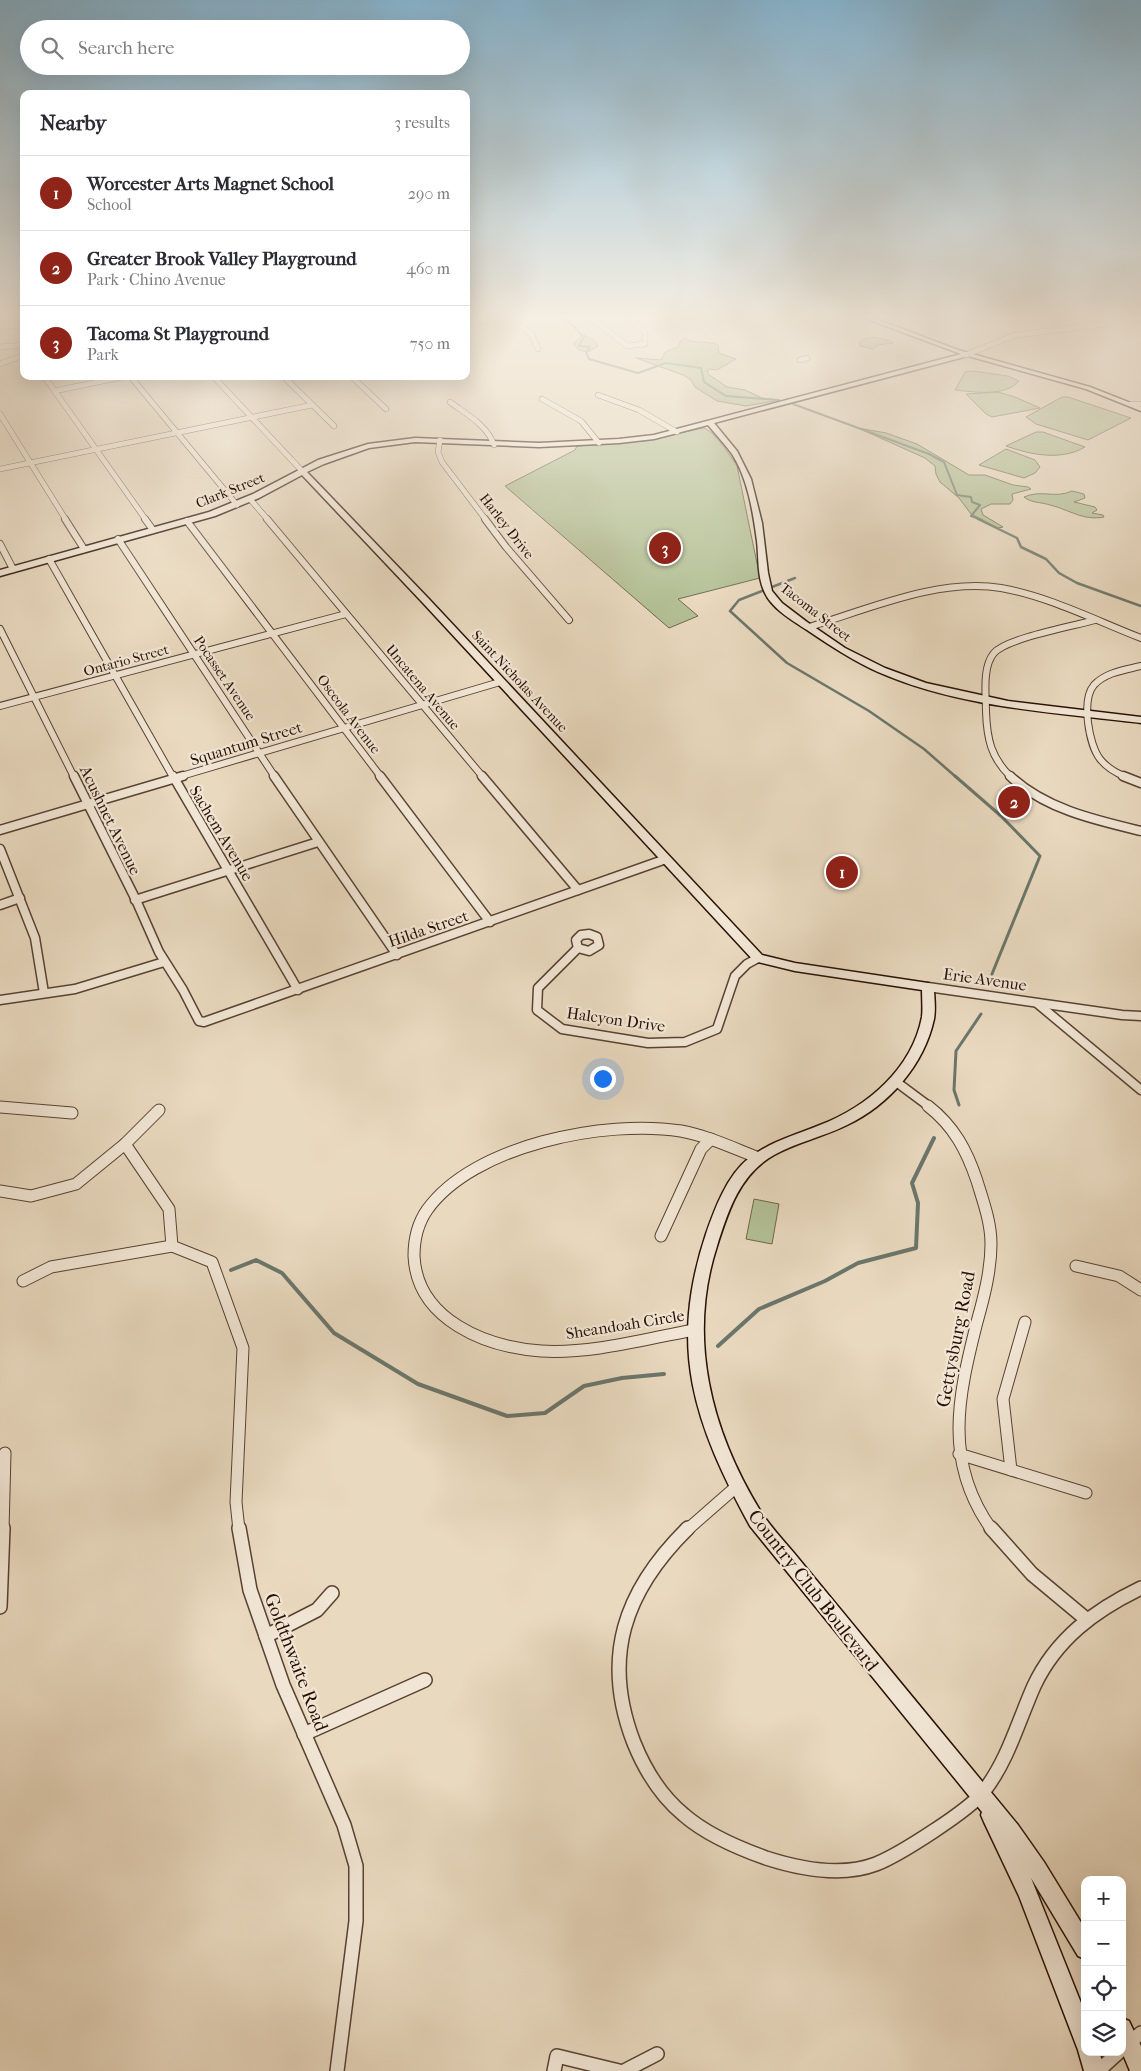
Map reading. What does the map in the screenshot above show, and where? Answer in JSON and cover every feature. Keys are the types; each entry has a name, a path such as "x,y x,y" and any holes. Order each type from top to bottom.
{"street":[{"path":"1,416 84,549"},
{"path":"72,416 153,530"},
{"path":"162,416 236,505"},
{"path":"0,469 259,416"},
{"path":"323,416 334,426"},
{"path":"468,416 486,430 493,439 494,445"},
{"path":"572,416 581,421 599,443"},
{"path":"649,416 678,432"},
{"name":"Clark Street","path":"0,573 186,521 236,505 340,454 368,446 396,441 440,440 494,445 599,443 636,440 678,432 738,416"},
{"name":"Saint Nicholas Avenue","path":"252,417 758,958"},
{"name":"Tacoma Street","path":"710,423 736,454 745,474 761,540 764,576 768,591 775,600 825,640 852,657 894,676 929,688 986,700 1141,720"},
{"name":"Harley Drive","path":"440,440 438,452 446,468 506,547 569,620"},
{"name":"Uncatena Avenue","path":"250,499 578,890"},
{"name":"Osceola Avenue","path":"186,521 490,922"},
{"name":"Pocasset Avenue","path":"118,539 318,842 397,955"},
{"path":"0,544 13,569"},
{"name":"Sachem Avenue","path":"49,559 114,676 298,990"},
{"path":"809,627 926,591 960,586 993,587 1018,592 1141,638"},
{"name":"Ontario Street","path":"0,706 346,614"},
{"path":"1095,620 999,648 991,659 986,700 986,733 992,754 1020,785 1057,807 1097,821 1141,831"},
{"name":"Acushnet Avenue","path":"0,629 164,962 183,990 199,1021"},
{"path":"1141,666 1108,675 1095,684 1089,695 1088,713 1091,743 1095,753 1110,769 1141,783"},
{"name":"Squantum Street","path":"0,830 500,682"},
{"path":"135,900 318,842"},
{"path":"0,849 38,946 44,993"},
{"name":"Hilda Street","path":"199,1021 204,1022 215,1019 666,859"},
{"path":"0,904 20,898"},
{"name":"Halcyon Drive","path":"578,948 538,988 538,1010 562,1030 648,1042 685,1042 717,1029 735,976 747,964 758,958"},
{"name":"Erie Avenue","path":"758,958 769,962 928,987 1122,1015 1141,1016"},
{"path":"0,1000 85,986 164,962"},
{"name":"Country Club Boulevard","path":"928,987 928,1015 922,1039 910,1062 895,1081 872,1104 844,1120 769,1150 750,1165 738,1181 711,1240 699,1285 694,1330 696,1365 704,1408 721,1454 736,1487 756,1520 781,1553 981,1795 1037,1869 1081,1941"},
{"path":"1037,1003 1141,1090"},
{"name":"Gettysburg Road","path":"895,1081 924,1102 951,1127 972,1166 990,1228 991,1243 987,1272 960,1392 959,1454 965,1479 975,1501 1002,1541 1020,1563 1086,1619"},
{"path":"0,1107 72,1113"},
{"path":"0,1191 30,1196 76,1184 125,1144 159,1110"},
{"name":"Sheandoah Circle","path":"694,1330 560,1351 518,1348 504,1344 469,1332 448,1320 433,1307 420,1286 415,1249 416,1235 424,1216 443,1193 469,1173 501,1157 553,1140 591,1133 663,1130 696,1134 760,1158"},
{"path":"661,1236 701,1149 711,1139"},
{"path":"23,1281 51,1267 172,1246 169,1209 125,1144"},
{"name":"Goldthwaite Road","path":"172,1246 212,1262 243,1348 236,1502 241,1547 250,1590 283,1685 344,1825 356,1866 357,1895 354,1938 337,2071"},
{"path":"1076,1266 1124,1276 1134,1282 1141,1290"},
{"path":"1011,1470 1003,1400 1025,1322"},
{"path":"0,1607 5,1453"},
{"path":"959,1454 1086,1493"},
{"path":"736,1487 693,1522 655,1567 640,1593 622,1633 619,1649 620,1692 628,1726 637,1750 653,1780 676,1808 712,1835 753,1853 807,1868 824,1870 873,1865 934,1830 981,1795 1008,1752 1040,1673 1066,1636 1086,1619 1120,1597 1141,1588"},
{"path":"266,1636 317,1610 332,1593"},
{"path":"304,1734 425,1680"},
{"name":"Country Club Boulevard","path":"981,1795 1027,1891 1081,2032"},
{"path":"1090,2056 1096,2071 1127,2041 1141,2071"},
{"path":"624,2071 657,2054"},
{"path":"554,2071 557,2056 619,2071"}],"green space":[{"path":"1124,416 1131,418 1088,440 1036,424 1026,417"},
{"path":"703,428 717,439 737,466 760,578 678,599 698,616 669,628 505,486 575,450 577,446 643,441"},
{"path":"858,428 886,433 917,444 969,475 985,475 1031,489 1012,494 1013,500 1010,504 991,504 981,509 983,515 1003,527 998,528 971,514 959,498 940,482 935,466 925,458"},
{"path":"1036,432 1043,432 1085,447 1066,454 1046,455 1006,446"},
{"path":"1006,449 1035,460 1040,467 1035,473 1024,478 979,465"},
{"path":"1072,491 1084,494 1085,498 1074,502 1095,507 1097,510 1092,513 1103,515 1104,517 1090,518 1024,497 1037,494 1059,494"},
{"path":"754,1199 779,1204 772,1244 746,1239"}],"waterway":[{"path":"825,416 929,454 944,462 957,495 971,497 972,502 980,505 971,516 982,520"},
{"path":"978,519 1017,538 1021,547 1046,559 1059,573 1077,583 1141,606"},
{"path":"772,587 795,578"},
{"path":"762,591 739,600 730,611 787,663 869,711 924,749 956,777"},
{"path":"955,776 1001,816 1040,856 992,974"},
{"path":"959,1105 954,1090 956,1051 981,1014"},
{"path":"718,1346 759,1309 825,1281 858,1263 916,1248 918,1203 912,1183 934,1138"},
{"path":"231,1270 256,1260 282,1273 334,1333 418,1384 507,1416 545,1413 584,1386 622,1378 664,1374"}],"place":[{"name":"Tacoma St Playground","path":"665,548"},
{"name":"Greater Brook Valley Playground","path":"1014,802"},
{"name":"Worcester Arts Magnet School","path":"842,872"}]}
